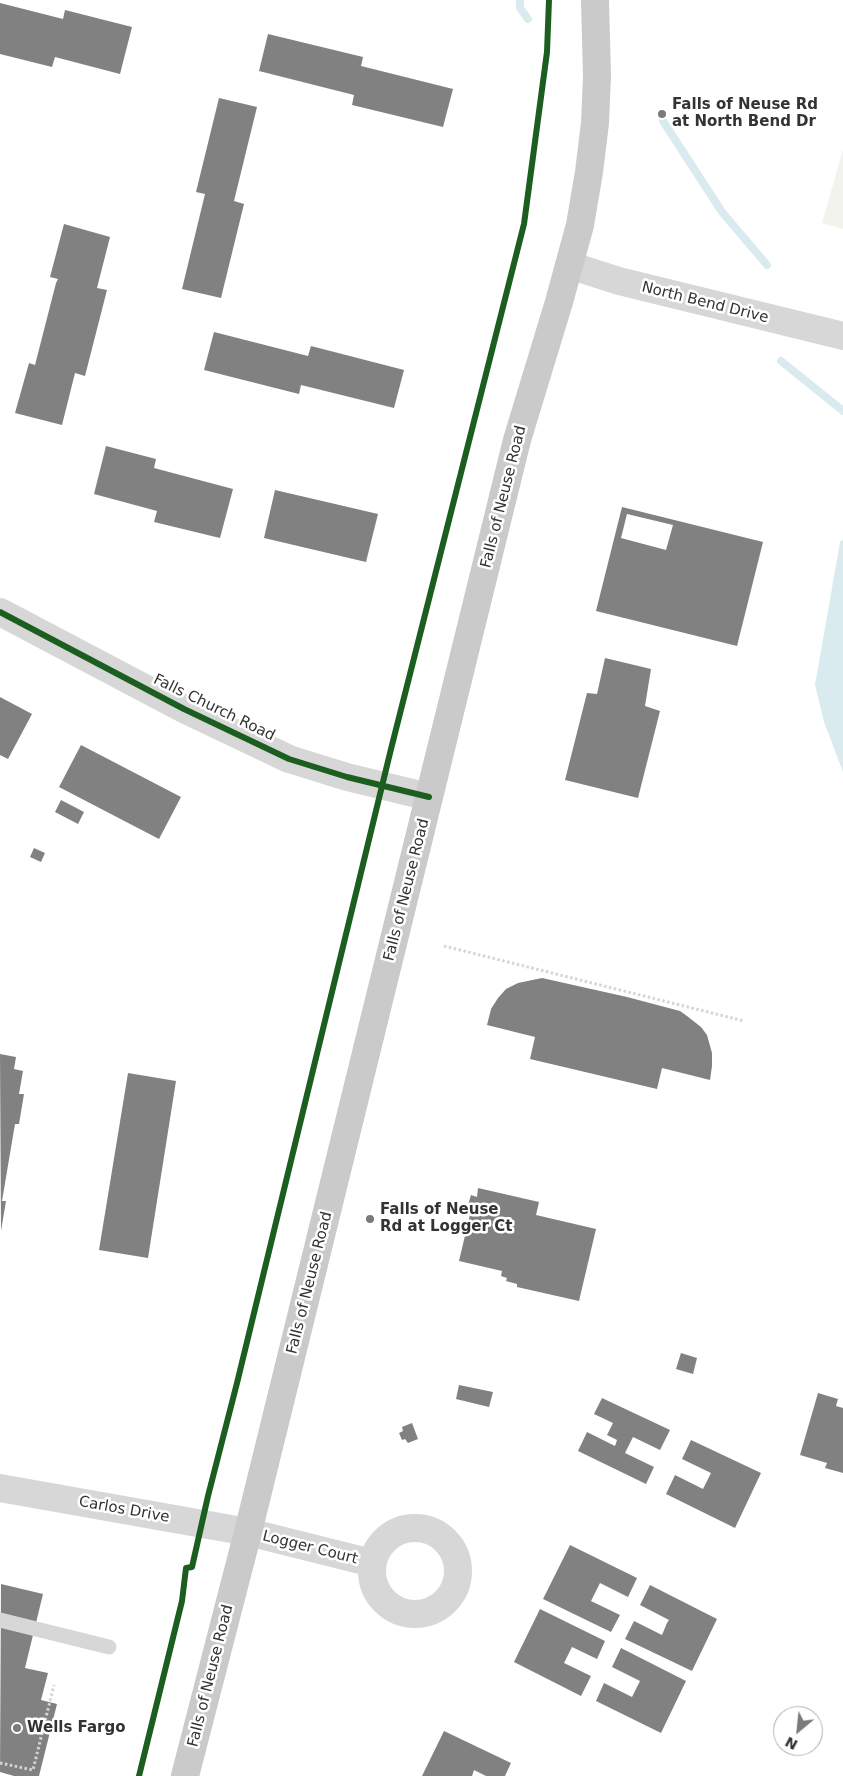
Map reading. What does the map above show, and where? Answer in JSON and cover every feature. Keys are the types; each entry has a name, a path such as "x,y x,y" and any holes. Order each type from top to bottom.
{"main road":[{"name":"Falls of Neuse Road","path":"185,1776 248,1532 517,440 569,266 581,219 595,123 597,76 595,0"}],"street":[{"name":"North Bend Drive","path":"569,266 629,284 843,336"},
{"name":"Falls Church Road","path":"0,612 184,709 289,759 429,797"},
{"name":"Carlos Drive","path":"0,1488 248,1532"},
{"name":"Logger Court","path":"248,1532 372,1563"}],"lane":[{"path":"0,1620 109,1647"}],"path":[{"path":"444,946 744,1021"},
{"path":"0,1762 33,1770 54,1685"}],"shaded area":[{"path":"843,150 843,229 822,223"},
{"path":"843,539 843,772 824,722 815,685 840,542"}],"building":[{"path":"0,3 63,19 65,10 132,27 120,74 55,57 52,67 0,54"},
{"path":"268,34 363,57 361,66 453,89 443,127 352,105 354,95 259,71"},
{"path":"219,98 257,107 234,201 244,204 221,298 182,289 205,194 196,192"},
{"path":"64,224 110,237 97,288 107,290 85,376 75,373 62,425 15,413 29,363 35,365 58,279 50,277"},
{"path":"214,332 308,356 311,346 404,370 394,408 301,385 299,394 204,370"},
{"path":"106,446 156,459 154,468 233,489 220,538 154,522 157,511 94,494"},
{"path":"275,490 378,514 366,562 264,538"},
{"path":"622,507 763,542 737,646 596,611","holes":["627,514 673,525 666,550 621,538"]},
{"path":"605,658 651,669 645,706 660,711 638,798 565,780 587,693 597,694"},
{"path":"0,697 32,714 8,759 0,755"},
{"path":"81,745 181,797 159,839 59,787"},
{"path":"61,800 84,812 78,824 55,812"},
{"path":"34,848 45,853 41,862 30,857"},
{"path":"542,978 680,1011 701,1027 707,1035 712,1053 710,1080 662,1068 657,1089 530,1059 535,1037 487,1025 491,1009 506,989 518,983"},
{"path":"0,1054 16,1057 14,1069 23,1071 19,1094 24,1094 19,1124 15,1124 2,1201 6,1201 1,1231"},
{"path":"128,1073 176,1081 148,1258 99,1250"},
{"path":"478,1188 539,1202 536,1215 596,1229 579,1301 517,1287 517,1284 506,1281 507,1278 501,1276 502,1271 459,1261 472,1206 468,1205 471,1195 477,1197"},
{"path":"681,1353 697,1358 693,1374 676,1369"},
{"path":"459,1385 493,1392 489,1407 456,1399"},
{"path":"818,1393 838,1399 836,1406 843,1408 843,1473 825,1468 827,1463 800,1455"},
{"path":"602,1398 670,1430 660,1450 633,1437 625,1453 654,1467 646,1484 578,1451 587,1432 615,1446 617,1440 607,1435 613,1423 594,1414"},
{"path":"412,1423 418,1439 408,1443 405,1439 402,1440 399,1433 403,1431 402,1427"},
{"path":"691,1440 761,1473 735,1528 666,1494 675,1475 703,1489 711,1473 682,1459"},
{"path":"570,1545 637,1578 628,1597 600,1583 591,1601 620,1615 611,1632 543,1599"},
{"path":"1,1584 43,1594 25,1668 48,1673 41,1700 57,1704 39,1776 14,1776 0,1772"},
{"path":"650,1585 717,1619 692,1671 625,1639 634,1621 662,1635 669,1620 640,1605"},
{"path":"540,1609 605,1641 597,1659 572,1647 564,1663 591,1676 581,1696 514,1662"},
{"path":"621,1648 686,1681 661,1733 596,1701 604,1683 632,1697 640,1681 612,1667"},
{"path":"444,1731 511,1763 505,1776 486,1776 474,1770 472,1776 422,1776"}],"waterway":[{"path":"520,0 520,8 528,19"},
{"path":"663,121 722,212 767,265"},
{"path":"781,361 843,411"}],"cycle path":[{"path":"139,1776 182,1601 186,1568 192,1567 391,749 524,224 547,52 549,0"},
{"path":"0,612 184,709 289,759 347,777 429,797"}],"place":[{"name":"Falls of Neuse Rd at North Bend Dr","path":"662,114"},
{"name":"Falls of Neuse Rd at Logger Ct","path":"370,1219"},
{"name":"Wells Fargo","path":"17,1728"}]}
